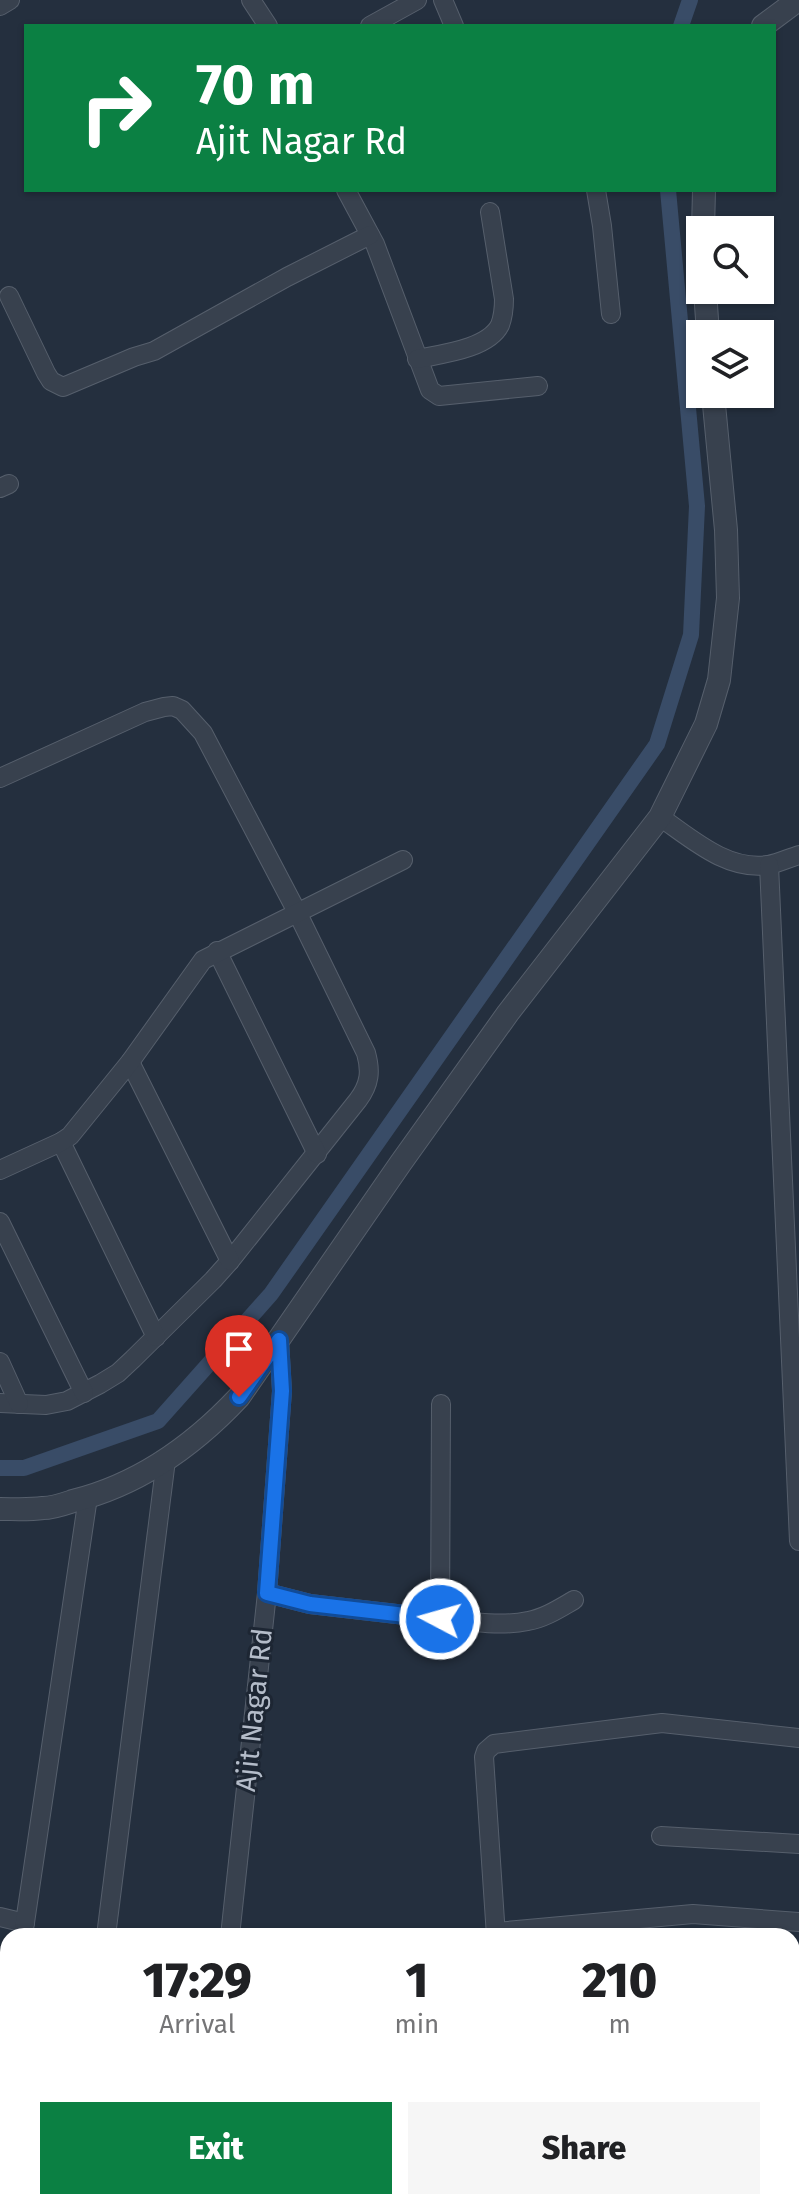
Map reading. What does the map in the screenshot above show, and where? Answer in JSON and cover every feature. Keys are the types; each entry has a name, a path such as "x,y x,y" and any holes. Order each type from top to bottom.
{"street":[{"path":"0,6 10,0"},
{"path":"251,0 267,24"},
{"path":"378,14 417,0"},
{"path":"443,0 453,24"},
{"path":"766,24 798,0"},
{"path":"347,192 383,264 430,390 439,396 538,386"},
{"path":"596,192 611,314"},
{"path":"417,359 474,346 499,326 504,299 490,212"},
{"path":"9,296 46,373 51,381 63,387 154,351 370,235"},
{"path":"0,1509 46,1508 88,1497 135,1478 166,1460 230,1407 257,1374 400,1164 508,1013 660,817 706,724 719,680 726,635 726,530 714,408"},
{"path":"0,778 145,712 173,706 182,710 203,733 297,912 366,1053 370,1071 365,1091 230,1261 118,1373 67,1401 46,1405 9,1403 0,1362"},
{"path":"660,817 729,861 744,865 769,865 799,855"},
{"path":"0,1170 61,1142 79,1126 130,1062 203,960 403,860"},
{"path":"769,865 799,1541"},
{"path":"217,951 317,1154"},
{"path":"130,1062 230,1261"},
{"path":"61,1142 156,1337"},
{"path":"0,1222 84,1393"},
{"name":"Ajit Nagar Rd","path":"231,1928 267,1593 282,1391 279,1340"},
{"path":"440,1619 441,1404"},
{"path":"107,1928 166,1460"},
{"path":"24,1928 88,1497"},
{"path":"267,1593 310,1604 499,1623 529,1621 574,1600"},
{"path":"496,1928 484,1757 494,1744 662,1723 799,1738"},
{"path":"661,1836 799,1844"},
{"path":"555,1928 693,1914 799,1922"},
{"path":"0,1917 20,1928"}],"waterway":[{"path":"682,24 690,0"},
{"path":"0,1468 24,1468 158,1421 271,1294 657,744 691,635 697,506 668,192"}],"route":[{"path":"239,1397 279,1340 282,1391 267,1593 310,1604 440,1619"}]}
